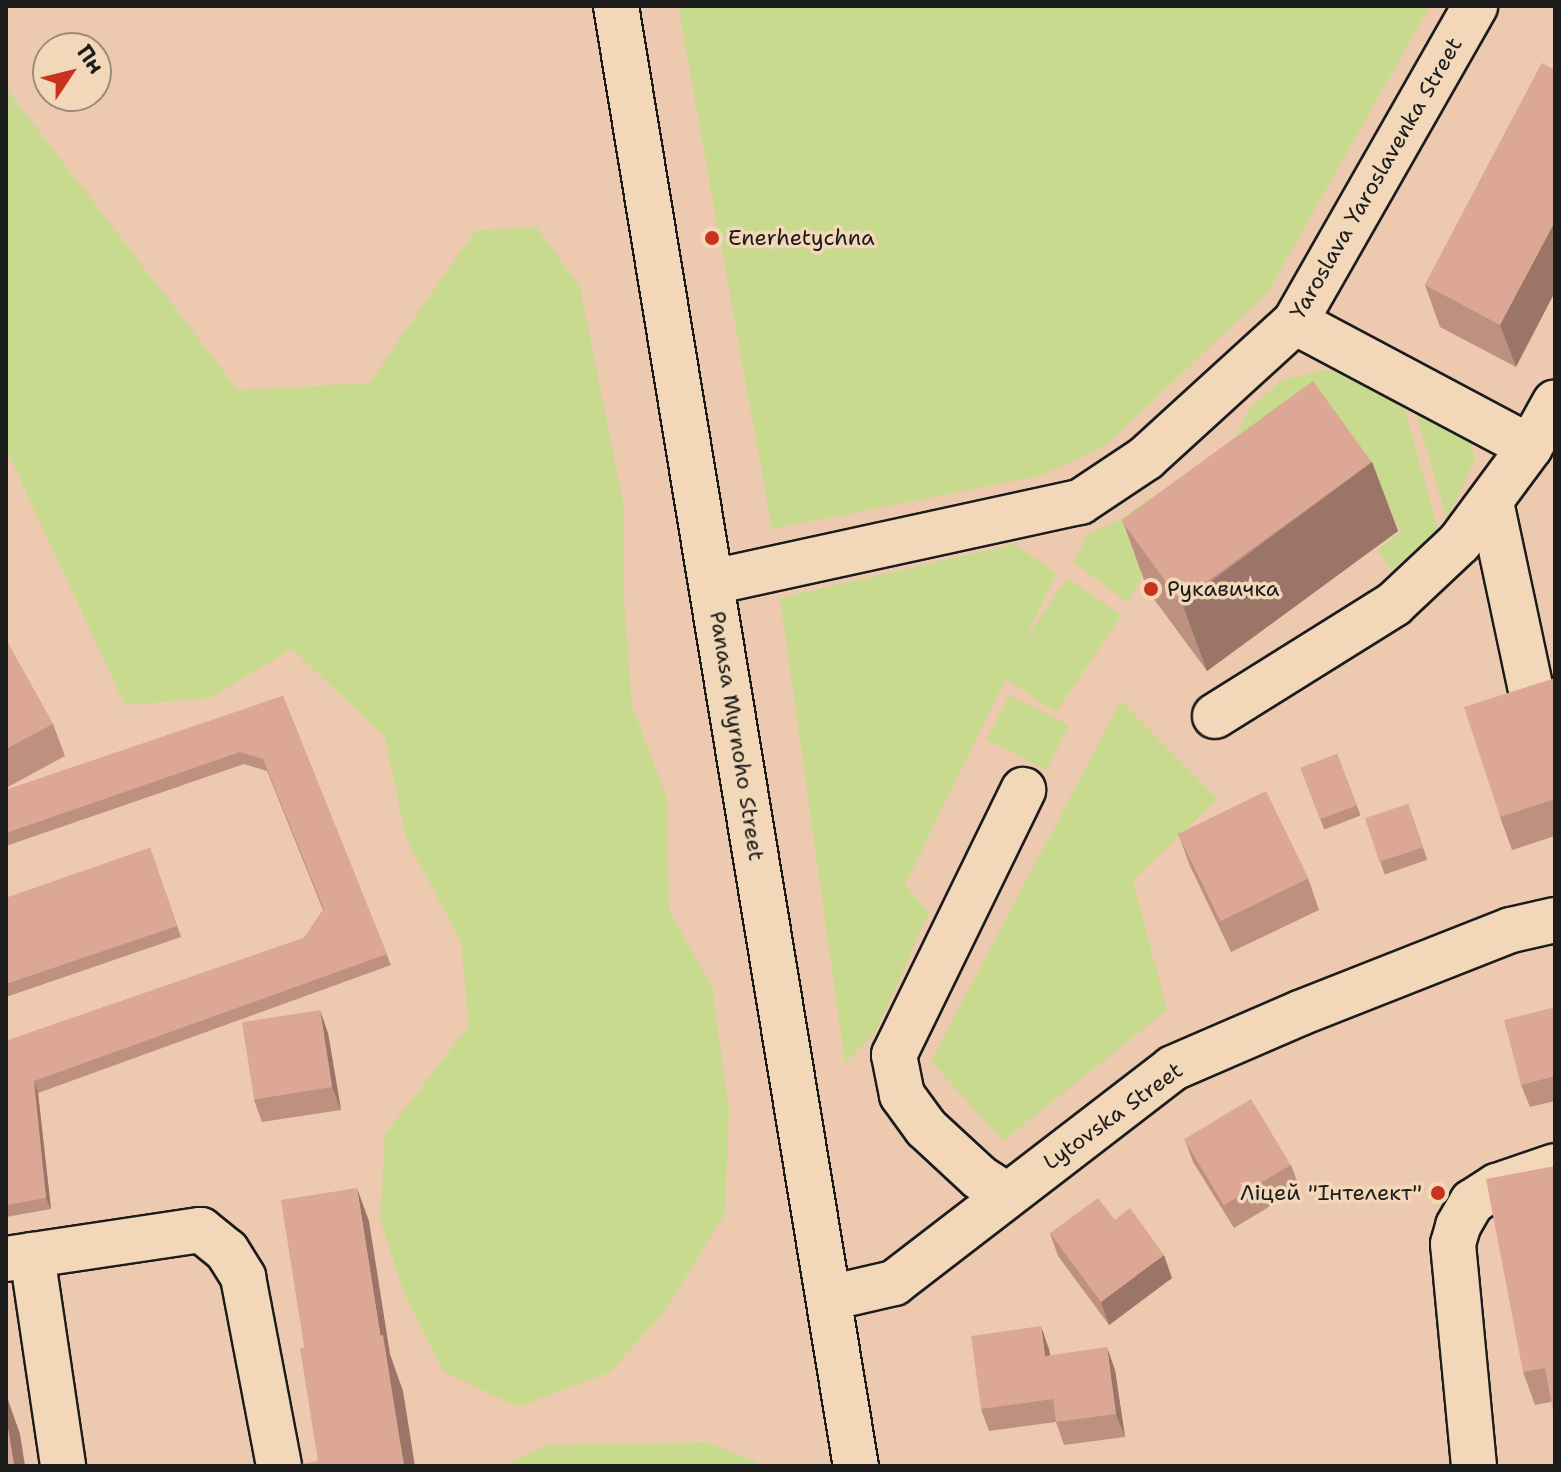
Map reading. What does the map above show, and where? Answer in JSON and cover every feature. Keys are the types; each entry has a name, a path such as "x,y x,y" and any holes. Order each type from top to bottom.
{"street":[{"name":"Panasa Myrnoho Street","path":"616,6 856,1466"},
{"name":"Yaroslava Yaroslavenka Street","path":"712,582 1080,502 1146,458 1295,322 1475,6"},
{"path":"1295,322 1530,447"},
{"path":"1215,716 1394,604 1459,543 1530,447 1555,402"},
{"path":"1491,502 1533,700"},
{"path":"1005,1194 979,1177 926,1128 902,1095 894,1055 1023,790"},
{"name":"Lytovska Street","path":"829,1298 894,1283 1005,1194 1173,1068 1300,1013 1511,930 1555,920"},
{"path":"1474,1466 1453,1244 1458,1226 1472,1202 1497,1186 1555,1166"},
{"path":"63,1466 19,1257 201,1230 227,1251 243,1277 279,1466"}],"green space":[{"path":"678,6 1430,6 1268,292 1105,446 1040,476 772,529"},
{"path":"6,88 238,390 369,383 475,231 536,226 580,287 624,507 624,597 632,706 667,798 669,911 712,986 729,1110 725,1214 664,1312 610,1372 518,1407 443,1371 404,1293 380,1219 385,1134 469,1026 461,942 406,838 385,737 292,649 210,698 125,705 6,449"},
{"path":"1322,370 1344,372 1403,402 1438,530 1392,570 1377,550 1402,531 1337,441 1211,483 1251,407 1282,380"},
{"path":"1415,409 1470,439 1475,459 1447,520"},
{"path":"1150,497 1175,515 1128,602 1074,563 1088,534 1122,519"},
{"path":"1014,544 1057,573 905,885 929,913 875,1033 845,1063 780,598"},
{"path":"1067,578 1122,615 1056,713 1001,676"},
{"path":"1009,695 1069,725 1046,770 986,740"},
{"path":"1121,701 1218,799 1133,880 1167,1010 1003,1141 931,1061"},
{"path":"706,1442 756,1461 759,1466 502,1466 547,1445"}],"building":[{"path":"1542,63 1555,70 1555,221 1500,325 1425,285"},
{"path":"1313,381 1372,462 1180,601 1121,520"},
{"path":"6,640 53,724 6,749"},
{"path":"1555,678 1555,799 1500,817 1464,707"},
{"path":"283,696 387,954 34,1081 46,1198 6,1205 6,1041 304,938 324,909 263,759 240,752 6,833 6,790"},
{"path":"1337,754 1357,805 1320,819 1301,768"},
{"path":"1266,791 1309,878 1220,921 1178,834"},
{"path":"1408,804 1422,848 1379,862 1365,818"},
{"path":"150,848 177,926 6,984 6,898"},
{"path":"1555,1007 1555,1076 1521,1085 1504,1020"},
{"path":"320,1010 332,1087 254,1099 242,1022"},
{"path":"1251,1099 1291,1165 1224,1205 1184,1139"},
{"path":"1555,1166 1555,1422 1545,1368 1523,1372 1486,1179"},
{"path":"357,1188 380,1336 304,1348 281,1200"},
{"path":"1098,1198 1115,1220 1130,1208 1164,1255 1101,1302 1050,1233"},
{"path":"1041,1326 1045,1356 1107,1347 1116,1414 1056,1422 1053,1399 981,1409 971,1336"},
{"path":"383,1335 404,1466 288,1466 318,1461 300,1348"},
{"path":"6,1416 14,1466 6,1466"}],"place":[{"name":"Enerhetychna","path":"712,238"},
{"name":"Рукавичка","path":"1151,589"},
{"name":"Ліцей \"Інтелект\"","path":"1438,1193"}]}
